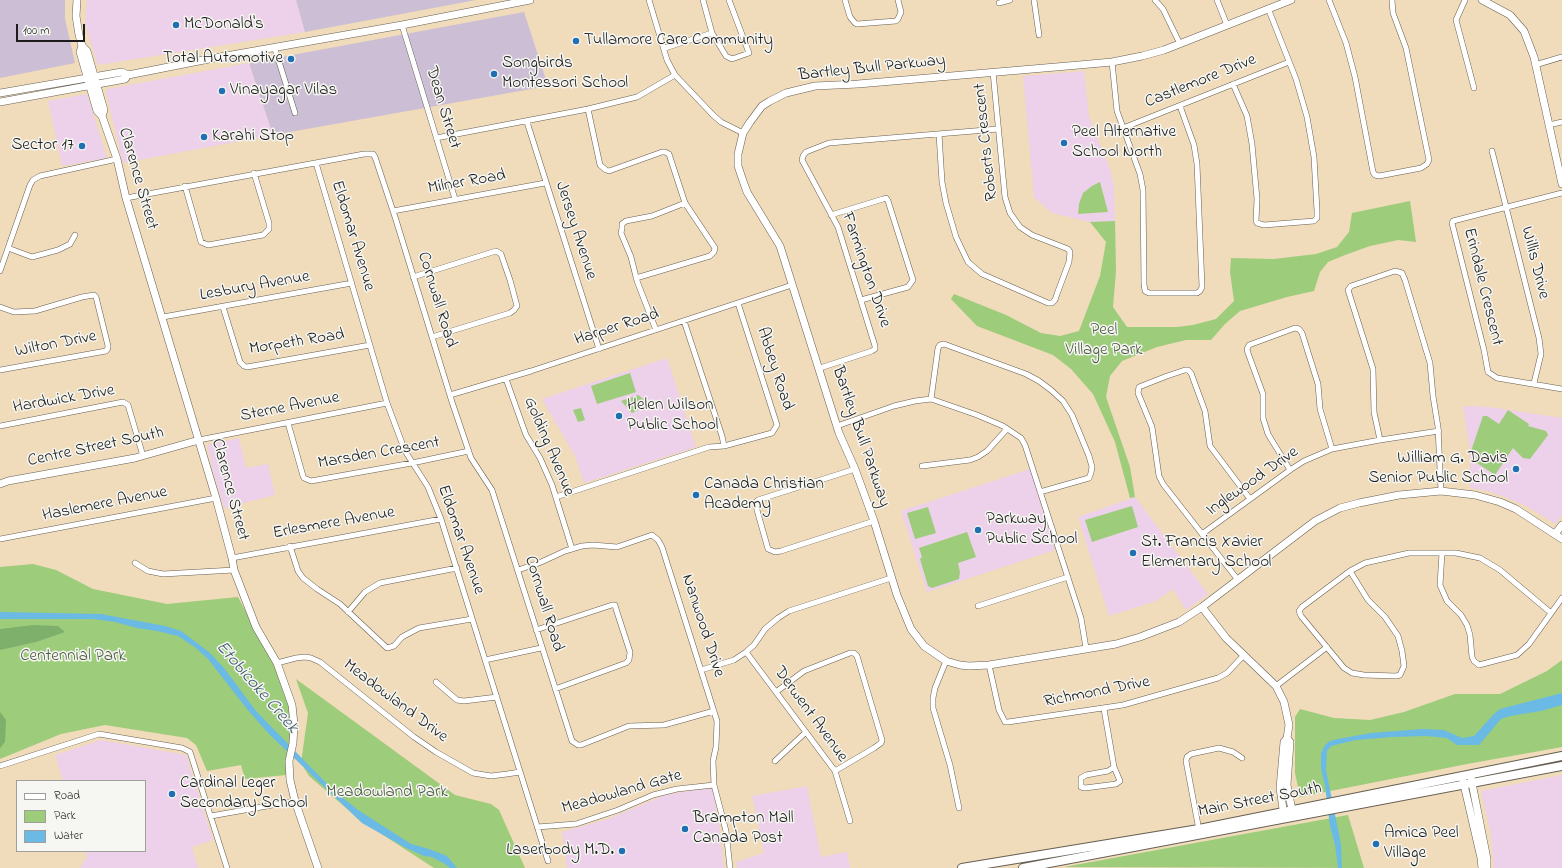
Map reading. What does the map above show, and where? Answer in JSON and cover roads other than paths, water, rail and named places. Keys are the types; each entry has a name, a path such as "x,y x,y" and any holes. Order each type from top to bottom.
{"main road":[{"name":"Main Street South","path":"1344,804 1466,775 1562,756"},
{"name":"Main Street South","path":"1023,868 1055,865 1200,832 1317,809 1468,784 1562,766"},
{"name":"Main Street South","path":"962,868 1052,853 1200,832"}],"street":[{"name":"Clarence Street","path":"77,0 76,16 82,46 80,52 91,77 97,111 102,116 117,159 126,198 163,317 216,498 234,570 256,627 277,663 292,704 294,724 293,742 289,761 290,780 318,868"},
{"path":"0,102 125,79 128,75 210,59 402,26 514,2 530,0"},
{"path":"649,0 665,48 667,60 676,75 721,122 744,133"},
{"path":"703,0 712,33 726,56 732,59 749,53 729,0"},
{"path":"845,0 850,17 857,24 896,21 901,12 898,0"},
{"path":"999,3 1010,0"},
{"path":"1034,0 1039,35"},
{"path":"1156,0 1163,9 1180,44"},
{"path":"1217,0 1227,25"},
{"name":"Bartley Bull Parkway","path":"1291,0 1180,44 1142,56 1112,62 844,85 815,86 786,93 762,106 754,116 744,133 738,154 738,166 747,192 780,246 820,368 837,426 855,468 874,521 891,578 911,629 924,646 946,661 960,666 989,665 1116,644 1140,637 1179,622 1202,607 1315,521 1340,508 1399,495 1441,491 1475,495 1500,502 1516,509 1562,539"},
{"path":"1329,0 1346,43 1356,77 1372,168 1375,175 1379,176 1421,168 1427,164 1428,160 1406,48 1393,13 1392,0"},
{"path":"1465,0 1456,20 1474,88"},
{"path":"1482,0 1510,15 1519,24 1527,39 1535,65 1562,184"},
{"path":"1233,84 1247,116 1252,144 1257,199 1256,221 1264,225 1314,221 1317,218 1317,211 1314,156 1307,117 1296,79 1268,8"},
{"name":"Dean Street","path":"402,26 455,199"},
{"path":"665,48 712,33"},
{"path":"275,48 294,113"},
{"path":"1535,65 1562,57"},
{"path":"1112,62 1117,111 1140,174 1143,190 1145,291 1149,293 1196,293 1200,291 1202,287 1197,164 1194,144 1180,106"},
{"name":"Castlemore Drive","path":"1123,128 1289,62"},
{"path":"0,93 122,72 128,75"},
{"name":"Roberts Crescent","path":"939,134 942,182 946,203 956,237 968,262 982,274 1048,303 1052,303 1058,294 1069,262 1070,252 1068,249 1032,235 1020,227 1010,213 1005,198 993,72"},
{"path":"436,138 527,122 637,97 676,75"},
{"path":"588,109 600,165 609,171 664,152 669,154 685,203 715,248 714,252 710,256 636,278"},
{"name":"Jersey Avenue","path":"527,122 545,183 599,349"},
{"path":"1549,126 1562,122"},
{"name":"Farmington Drive","path":"820,368 875,349 874,340 838,227 802,160 806,152 828,143 998,129"},
{"name":"Willis Drive","path":"1492,151 1539,338 1541,354 1534,383"},
{"name":"Cornwall Road","path":"126,198 364,154 373,154 393,211 471,458 492,490 541,648 572,741 578,745 597,740 629,726 664,725 714,711"},
{"path":"0,271 30,184 33,180 40,176 117,159"},
{"name":"Eldomar Avenue","path":"316,163 387,403 397,432 412,464 430,491 441,519 548,861"},
{"path":"185,186 201,242 208,245 263,235 269,230 269,223 254,174"},
{"name":"Milner Road","path":"393,211 545,183"},
{"name":"Erindale Crescent","path":"1562,193 1453,221 1452,223 1484,350 1488,372 1497,378 1534,383 1562,389"},
{"path":"831,215 886,198 888,201 913,280 908,287 861,300"},
{"path":"656,330 636,278 631,257 621,233 622,224 626,221 652,216 685,203"},
{"path":"8,248 32,257 58,250 70,244 75,235"},
{"path":"414,277 496,252 500,254 510,280 517,306 510,313 432,337"},
{"path":"1380,440 1374,412 1373,369 1348,290 1351,286 1395,271 1402,273 1405,280 1430,363 1438,431 1441,491"},
{"name":"Lesbury Avenue","path":"163,317 352,283"},
{"name":"Harper Road","path":"450,395 506,379 792,285"},
{"name":"Wilton Drive","path":"0,307 14,312 35,311 82,297 94,295 96,297 108,348 106,351 0,370"},
{"name":"Abbey Road","path":"556,497 709,447 724,446 772,433 777,425 738,303"},
{"name":"Morpeth Road","path":"223,307 241,365 247,367 370,345"},
{"path":"684,321 724,446"},
{"path":"1290,470 1268,434 1263,418 1263,394 1248,353 1247,349 1249,345 1296,328 1299,329 1302,333 1318,384 1320,409 1332,449"},
{"path":"931,399 938,348 940,344 944,344 1026,374 1051,390 1063,401 1072,415 1092,467 1089,478 1040,492"},
{"path":"1238,580 1163,484 1159,476 1152,427 1138,393 1139,387 1185,370 1188,370 1191,373 1205,411 1210,446 1250,499"},
{"name":"Golding Avenue","path":"506,379 526,435 540,458 556,497 572,549"},
{"path":"837,426 894,406 931,399 977,415 1007,429 1021,438 1025,445 1081,618 1086,648"},
{"name":"Hardwick Drive","path":"0,426 123,402 128,405 143,456"},
{"name":"Sterne Avenue","path":"199,440 387,403"},
{"name":"Marsden Crescent","path":"288,423 303,476 310,481 412,464 469,451"},
{"path":"922,466 970,460 978,457 988,451 1007,429"},
{"name":"Inglewood Drive","path":"1202,534 1304,461 1332,449 1438,431"},
{"name":"Centre Street South","path":"0,484 8,481 143,456 199,440"},
{"path":"855,468 756,502 768,549 775,552 781,551 874,521"},
{"name":"Haslemere Avenue","path":"0,539 216,498"},
{"name":"Erlesmere Avenue","path":"232,558 441,519"},
{"path":"1555,534 1562,524"},
{"name":"Nanwood Drive","path":"518,570 540,563 572,549 593,545 617,547 648,536 655,537 662,547 714,711 717,727 713,761 714,785 726,831 730,868"},
{"path":"290,546 298,571 303,578 316,589 340,604 387,648 391,648 402,637 419,628 472,619"},
{"path":"1350,571 1368,600 1385,617 1398,636 1404,666 1400,675 1396,676 1352,673 1344,668 1301,616 1299,611 1302,607 1350,571 1365,563 1378,559 1409,553 1456,553 1480,558 1500,570 1551,613"},
{"path":"1442,553 1440,585 1447,601 1467,625 1470,635 1472,657 1479,665 1517,655 1529,644 1562,598"},
{"path":"135,563 148,571 163,574 234,570"},
{"path":"348,612 365,592 371,587 380,583 457,568"},
{"path":"978,606 1068,577"},
{"path":"701,670 734,660 746,652 754,645 765,629 789,611 891,578"},
{"path":"536,630 612,604 616,609 630,652 630,658 626,663 555,689"},
{"path":"1202,607 1226,638 1276,686 1284,702 1288,714 1289,726 1287,738 1290,742 1286,785 1288,815"},
{"path":"1276,686 1327,647"},
{"path":"485,660 541,648"},
{"name":"Derwent Avenue","path":"746,652 835,771 850,821"},
{"path":"776,692 804,671 850,653 854,653 857,656 882,740 881,743 874,748 835,771"},
{"name":"Richmond Drive","path":"989,665 999,710 1005,722 1104,709 1123,705 1218,678 1227,673 1244,655"},
{"name":"Meadowland Drive","path":"277,663 305,657 320,662 414,737 474,773 491,776 520,772"},
{"path":"946,661 934,693 933,708 950,765 959,808"},
{"path":"436,682 457,700 464,701 497,697"},
{"path":"1104,709 1114,767 1120,781 1116,784 1085,788 1081,787 1081,778 1086,775 1108,771 1114,767"},
{"path":"775,761 806,732"},
{"path":"0,766 99,734 182,748 190,752 227,868"},
{"path":"1200,832 1186,761 1187,757 1191,754 1219,748 1233,752 1242,758"},
{"path":"1466,775 1487,859 1487,868"},
{"path":"1468,784 1482,868"},
{"name":"Meadowland Gate","path":"537,827 576,824 618,810 653,795 677,789 714,785"},
{"path":"211,816 296,801"},
{"path":"1052,853 1055,865"}],"water":[{"path":"0,612 101,614 165,626 181,631 209,652 224,668 256,711 332,789 358,810 411,844 447,856 457,868 450,868 432,857 424,856 406,848 362,823 269,734 247,709 208,659 196,648 178,636 115,622 93,619 0,619"},
{"path":"1562,693 1562,705 1501,719 1479,745 1457,745 1447,738 1426,736 1356,740 1331,746 1327,751 1326,770 1341,844 1342,868 1338,868 1321,768 1321,753 1325,745 1330,741 1371,733 1423,729 1444,730 1462,738 1474,736 1500,709"}],"place":[{"name":"McDonald's","path":"176,25"},
{"name":"Tullamore Care Community","path":"576,41"},
{"name":"Total Automotive","path":"291,59"},
{"name":"Songbirds Montessori School","path":"494,74"},
{"name":"Vinayagar Vilas","path":"222,91"},
{"name":"Karahi Stop","path":"204,137"},
{"name":"Peel Alternative School North","path":"1064,143"},
{"name":"Sector 17","path":"82,146"},
{"name":"Helen Wilson Public School","path":"619,416"},
{"name":"William G. Davis Senior Public School","path":"1516,469"},
{"name":"Canada Christian Academy","path":"696,495"},
{"name":"Parkway Public School","path":"978,530"},
{"name":"St. Francis Xavier Elementary School","path":"1133,553"},
{"name":"Cardinal Leger Secondary School","path":"172,794"},
{"name":"Brampton Mall Canada P0st","path":"685,829"},
{"name":"Amica Peel Village","path":"1376,844"},
{"name":"Laserbody M.D.","path":"622,851"}],"park label":[{"name":"Peel Village Park","path":"1104,341"},
{"name":"Centennial Park","path":"73,657"},
{"name":"Meadowland Park","path":"387,793"}],"water label":[{"name":"Etobicoke Creek","path":"256,688"}]}
